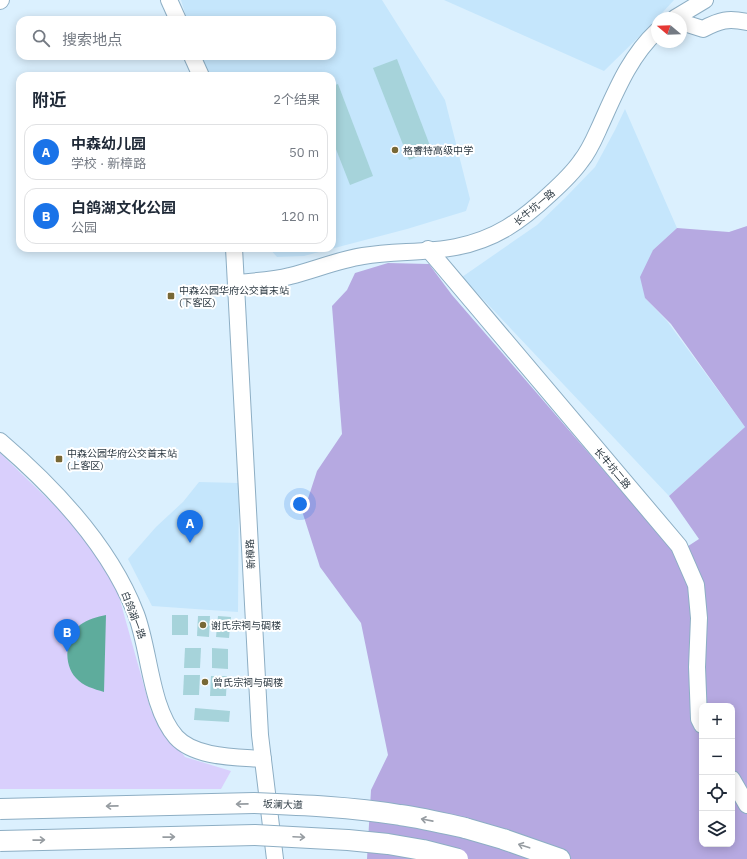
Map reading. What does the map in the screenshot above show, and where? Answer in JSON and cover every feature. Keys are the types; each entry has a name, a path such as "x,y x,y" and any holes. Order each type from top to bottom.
{"main road":[{"name":"坂澜大道","path":"0,809 254,803 328,807 393,814 465,828 503,839 560,859"},
{"path":"0,841 255,835 381,843 423,850 458,859"}],"street":[{"path":"169,0 176,16"},
{"path":"685,12 705,0"},
{"path":"687,24 703,29 720,20 732,19 747,22"},
{"name":"长牛坑一路","path":"236,283 269,280 289,276 362,256 455,247 478,242 513,225 528,214 571,174 582,160 591,145 621,80 634,58 651,36"},
{"path":"194,60 199,72"},
{"name":"长牛坑二路","path":"428,249 679,546 696,585 699,618 697,667 699,719"},
{"name":"新樟路","path":"234,252 260,735 274,859"},
{"name":"白鸽湖一路","path":"0,441 38,476 73,513 98,544 125,590 136,613 143,635 162,713 177,738 188,746 204,752 263,759"},
{"path":"735,784 747,805"}],"shaded area":[{"name":"格睿特高级中学","path":"181,0 382,0 445,100 470,199 466,211 407,229 336,248 336,72 206,72 201,60 336,60 336,16 186,16"},
{"path":"444,0 674,0 663,12 651,12 651,25 604,71"},
{"path":"625,109 677,228 653,250 645,298 667,321 745,427 669,496 462,277 537,225 565,198 595,167"},
{"path":"747,226 747,859 367,859 371,790 388,755 361,623 320,567 303,514 317,471 342,434 332,306 347,290 355,273 388,263 429,264 452,295 676,554 699,539 669,496 745,427 671,324 645,298 640,277 653,250 677,228 729,232"},
{"name":"格睿特高级中学","path":"273,252 319,252 304,256 277,257"},
{"path":"0,453 84,534 118,593 151,711 185,757 231,771 221,789 0,789"},
{"path":"199,482 239,483 238,612 152,606 128,559 156,527 183,502"},
{"path":"106,615 104,692 85,685 76,678 69,666 68,651 71,636 80,625 96,617"}],"building":[{"path":"397,59 432,151 409,160 373,68"},
{"path":"338,84 373,176 350,185 336,149 336,85"},
{"path":"172,615 188,615 188,635 172,635"},
{"path":"198,616 210,616 209,637 197,636"},
{"path":"218,616 231,617 229,638 216,637"},
{"path":"185,648 201,648 200,668 184,668"},
{"path":"212,648 228,649 228,669 212,668"},
{"path":"184,675 200,675 199,695 183,695"},
{"path":"211,676 227,676 226,696 210,696"},
{"path":"195,708 230,711 229,722 194,720"}],"place":[{"name":"格睿特高级中学","path":"395,150"},
{"name":"中森公园华府公交首末站 (下客区)","path":"171,296"},
{"name":"中森公园华府公交首末站 (上客区)","path":"59,459"},
{"name":"中森幼儿园","path":"190,543"},
{"name":"谢氏宗祠与碉楼","path":"203,625"},
{"name":"白鸽湖文化公园","path":"67,652"},
{"name":"曾氏宗祠与碉楼","path":"205,682"}]}
